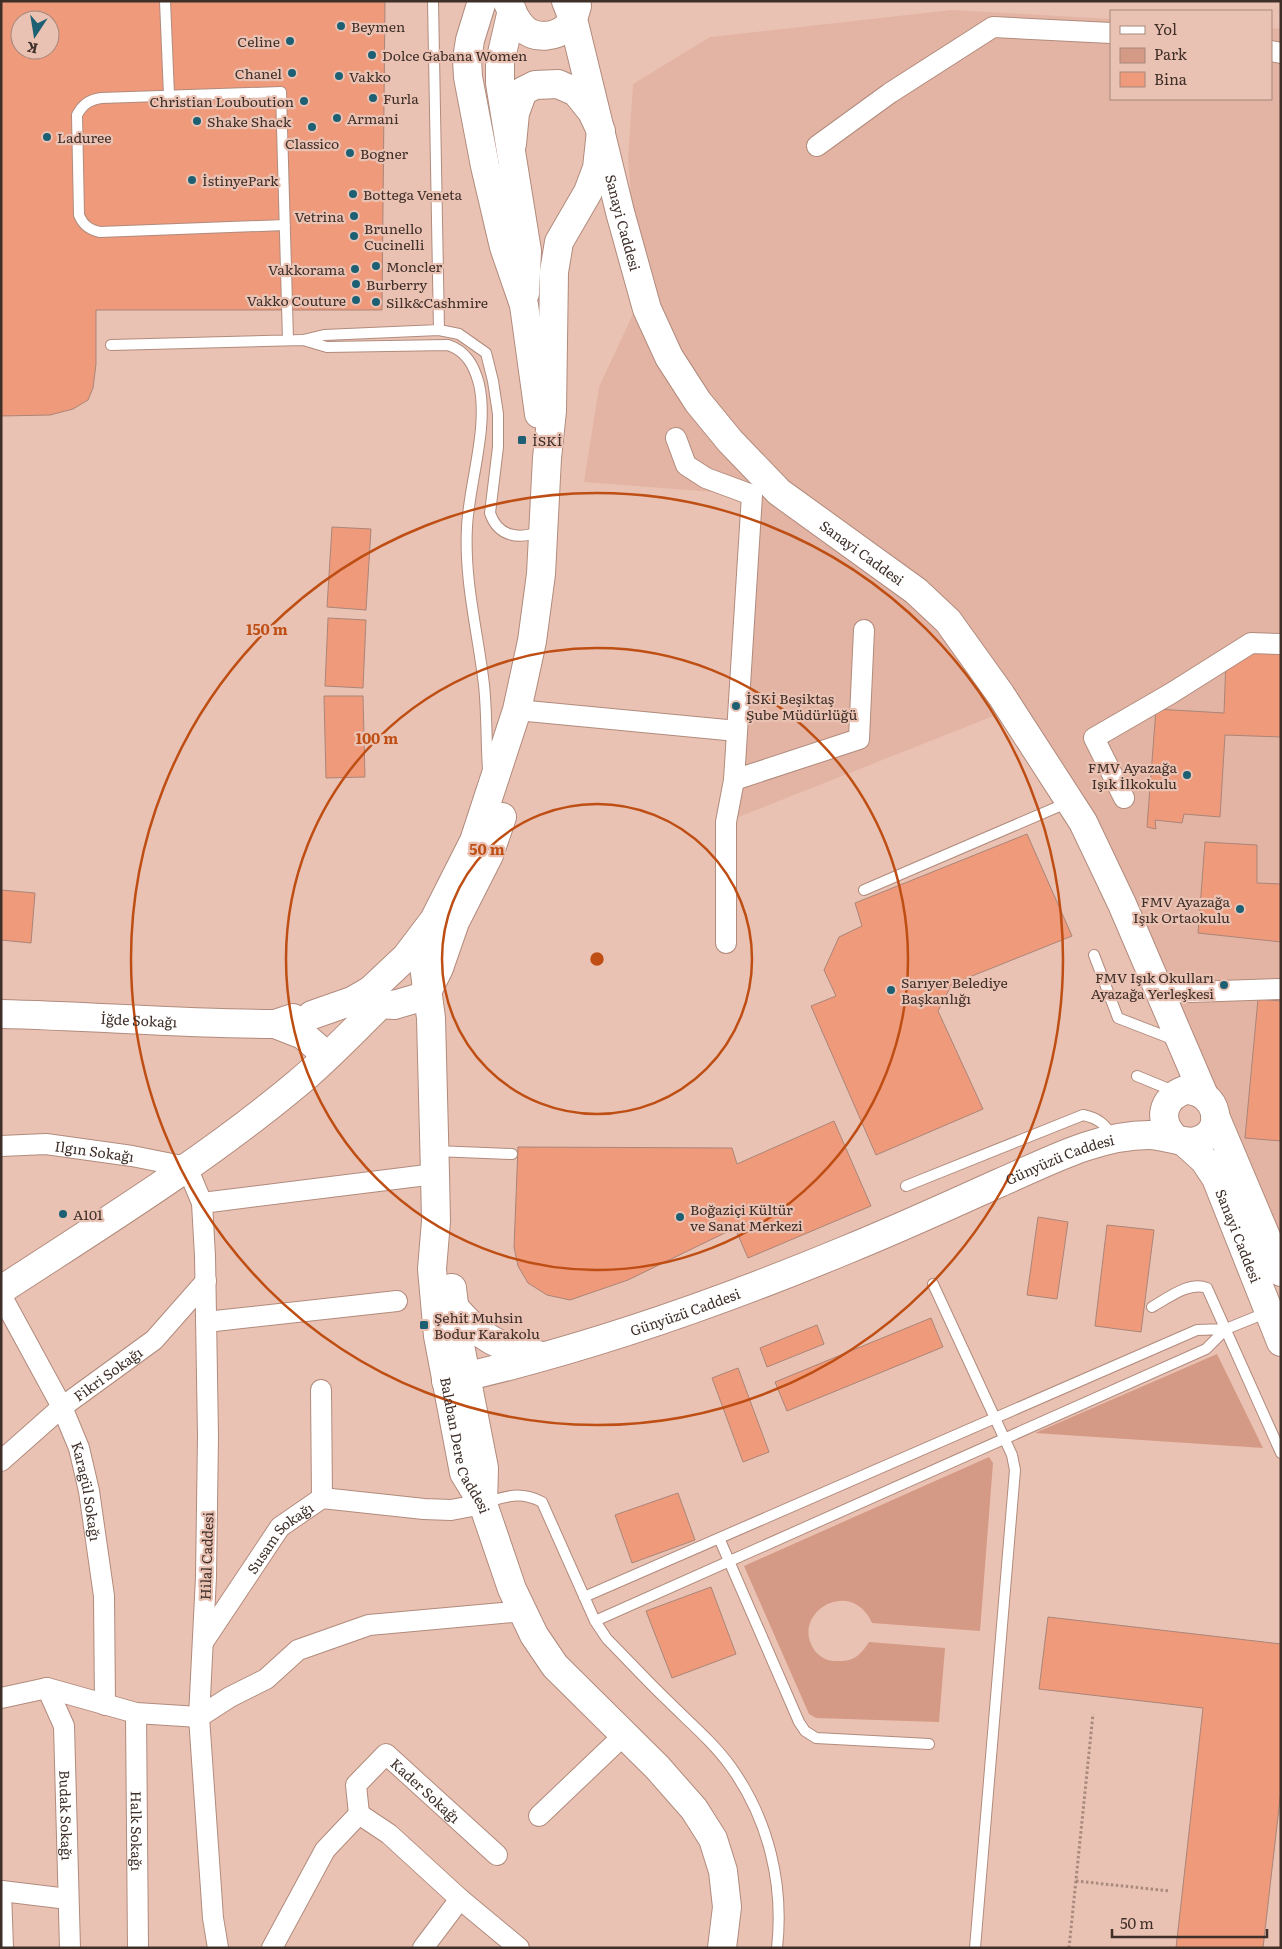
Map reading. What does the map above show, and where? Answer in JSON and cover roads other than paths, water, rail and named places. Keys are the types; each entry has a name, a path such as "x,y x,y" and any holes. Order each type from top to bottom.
{"street":[{"path":"482,1 470,40 467,59 468,77 485,166 502,238 524,305 546,458"},
{"path":"509,6 500,62 504,116 512,144 527,251 524,305"},
{"path":"509,6 524,30 544,36 557,33 568,26 572,7"},
{"name":"Sanayi Caddesi","path":"572,7 620,212 647,309 669,357 698,402 730,441 779,492 916,591 948,621 1001,696 1083,822 1122,904 1181,1042 1190,1102 1281,1272"},
{"path":"817,146 890,94 993,27 1110,34"},
{"path":"1,1290 187,1167 298,1083 335,1048 434,920 474,841 517,710 532,641 544,530 546,458 552,411 554,272 559,242 588,192 597,168 600,131 592,112 576,92 558,84 535,85 524,91 515,113 512,144"},
{"path":"676,438 686,464 706,478 752,495 734,780 726,822 726,943"},
{"path":"734,780 858,739 864,630"},
{"path":"1124,798 1094,738 1170,694 1250,643 1281,644"},
{"path":"517,710 737,731"},
{"path":"381,989 394,1005 407,1002 418,998 428,990 439,968 455,922 489,855 506,803 520,743 517,710"},
{"name":"Balaban Dere Caddesi","path":"434,920 424,966 428,990 435,1162 436,1221 432,1269 438,1336 458,1388"},
{"path":"275,1024 312,1015 381,989"},
{"path":"1160,993 1281,989"},
{"name":"İğde Sokağı","path":"1,1014 84,1016 208,1024 275,1024"},
{"path":"312,1015 321,1017 332,1025 335,1048"},
{"path":"275,1024 335,1048"},
{"path":"1179,1139 1164,1124 1190,1102"},
{"path":"1115,1140 1143,1135 1198,1140 1205,1136 1214,1124 1190,1102"},
{"path":"1115,1140 1190,1102"},
{"name":"Sanayi Caddesi","path":"1179,1139 1204,1160 1216,1178 1274,1310 1281,1342"},
{"name":"Günyüzü Caddesi","path":"458,1388 542,1356 716,1302 847,1250 1076,1150 1115,1140"},
{"name":"Günyüzü Caddesi","path":"458,1388 726,1310 858,1258 1086,1160 1115,1140"},
{"name":"Ilgın Sokağı","path":"1,1146 46,1144 132,1156 187,1167"},
{"path":"202,1203 435,1162"},
{"name":"Hilal Caddesi","path":"187,1167 202,1203 206,1281 208,1436 199,1717 213,1918 218,1948"},
{"name":"Balaban Dere Caddesi","path":"436,1221 450,1268 455,1308 464,1473 483,1504 512,1589 534,1635 555,1666 694,1809 712,1840 723,1871 727,1907 722,1948"},
{"name":"Fikri Sokağı","path":"1,1461 62,1407 154,1340 206,1281"},
{"name":"Karagül Sokağı","path":"1,1295 62,1407 79,1448 89,1491 104,1596 105,1705"},
{"path":"206,1322 397,1302"},
{"path":"455,1308 470,1326 493,1343 511,1350 542,1356"},
{"path":"322,1390 322,1498"},
{"name":"Susam Sokağı","path":"202,1642 280,1527 322,1498 368,1501 424,1509 451,1510 483,1504"},
{"path":"1,1698 47,1688 136,1714 199,1717 230,1697 266,1679 298,1650 369,1625 523,1611"},
{"name":"Budak Sokağı","path":"47,1688 64,1726 70,1948"},
{"name":"Halk Sokağı","path":"136,1714 138,1948"},
{"path":"539,1816 624,1735"},
{"name":"Kader Sokağı","path":"359,1814 356,1785 386,1754 497,1855"},
{"path":"272,1948 325,1850 359,1814 389,1834 460,1899 520,1948"},
{"path":"3,1948 2,1891 68,1899"},
{"path":"423,1948 460,1899"}],"lane":[{"path":"165,1 169,96"},
{"path":"432,1 439,330"},
{"path":"285,225 100,232 85,226 79,215 77,115 81,108 92,99 281,92 285,225 288,340"},
{"path":"111,346 303,340 324,335 439,330 459,334 486,353 494,381 498,414 498,447 490,513 493,523 504,534 519,536 544,530"},
{"path":"303,340 327,347 448,345 461,349 470,361 479,385 480,420 476,471 467,527 468,579 484,687 489,798"},
{"path":"864,890 1070,802"},
{"path":"1094,956 1118,1018 1181,1042"},
{"path":"1137,1076 1190,1102"},
{"path":"906,1186 1083,1115 1094,1117 1106,1126 1115,1140"},
{"path":"435,1162 512,1154"},
{"path":"933,1284 1012,1455 1014,1470 975,1948"},
{"path":"1152,1308 1190,1286 1199,1285 1207,1288 1281,1453"},
{"path":"584,1597 1197,1330 1226,1328 1274,1310"},
{"path":"595,1621 1206,1349 1226,1328"},
{"path":"483,1504 509,1495 528,1495 542,1502 595,1621 607,1639 714,1745 732,1768 750,1798 765,1831 777,1885 781,1915 777,1948"},
{"path":"719,1538 799,1722 805,1731 816,1738 929,1744"}],"place":[{"name":"Beymen","path":"341,26"},
{"name":"Celine","path":"290,41"},
{"name":"Dolce Gabana Women","path":"372,55"},
{"name":"Chanel","path":"292,73"},
{"name":"Vakko","path":"339,76"},
{"name":"Furla","path":"373,98"},
{"name":"Christian Louboution","path":"304,101"},
{"name":"Armani","path":"337,118"},
{"name":"Shake Shack","path":"197,121"},
{"name":"Classico","path":"312,127"},
{"name":"Laduree","path":"47,137"},
{"name":"Bogner","path":"350,153"},
{"name":"İstinyePark","path":"192,180"},
{"name":"Bottega Veneta","path":"353,194"},
{"name":"Vetrina","path":"354,216"},
{"name":"Brunello Cucinelli","path":"354,236"},
{"name":"Moncler","path":"376,266"},
{"name":"Vakkorama","path":"355,269"},
{"name":"Burberry","path":"356,284"},
{"name":"Vakko Couture","path":"356,300"},
{"name":"Silk&Cashmire","path":"376,302"},
{"name":"İSKİ","path":"522,440"},
{"name":"İSKİ Beşiktaş Şube Müdürlüğü","path":"736,706"},
{"name":"FMV Ayazağa Işık İlkokulu","path":"1187,775"},
{"name":"FMV Ayazağa Işık Ortaokulu","path":"1240,909"},
{"name":"FMV Işık Okulları Ayazağa Yerleşkesi","path":"1224,985"},
{"name":"Sarıyer Belediye Başkanlığı","path":"891,990"},
{"name":"A101","path":"63,1214"},
{"name":"Boğaziçi Kültür ve Sanat Merkezi","path":"680,1217"},
{"name":"Şehit Muhsin Bodur Karakolu","path":"424,1325"}]}
